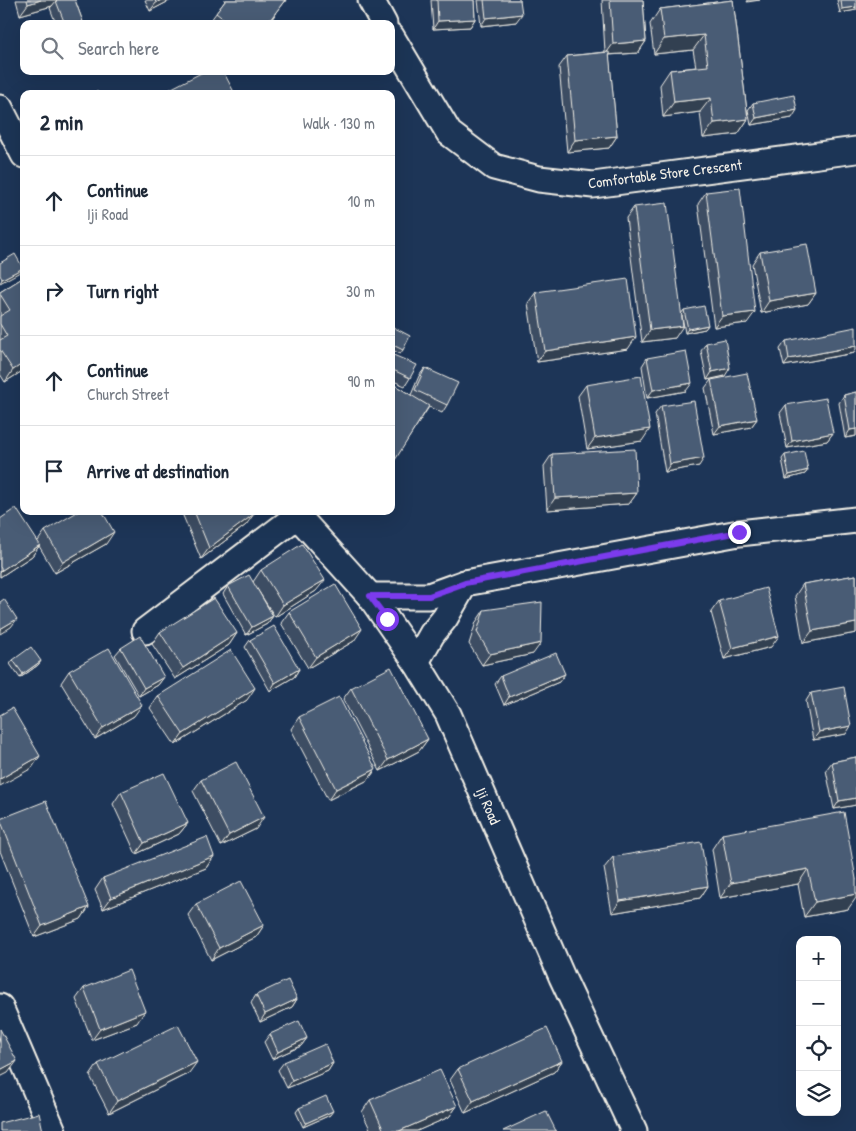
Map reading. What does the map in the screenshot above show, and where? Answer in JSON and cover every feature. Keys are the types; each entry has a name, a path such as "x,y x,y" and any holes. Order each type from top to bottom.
{"street":[{"path":"371,0 382,20"},
{"name":"Comfortable Store Crescent","path":"395,43 448,133 494,168 539,179 593,185 856,150"},
{"path":"0,108 20,147"},
{"path":"145,631 294,515"},
{"name":"Iji Road","path":"296,515 370,596 416,662 448,714 562,977 634,1131"},
{"path":"370,596 429,596 465,583 739,532 856,520"},
{"path":"416,662 465,583"},
{"path":"0,1007 53,1131"}],"building":[{"path":"27,0 41,0 28,4"},
{"path":"75,0 82,20 63,20 56,1"},
{"path":"226,0 285,0 270,20 225,20 216,13"},
{"path":"437,0 474,0 475,19 438,21"},
{"path":"484,0 520,0 522,14 486,18"},
{"path":"610,0 643,0 646,41 613,44"},
{"path":"733,0 748,119 714,123 711,98 674,102 670,70 708,66 704,35 664,39 660,9"},
{"path":"841,0 856,0 856,7 842,9"},
{"path":"609,52 617,136 575,140 567,56"},
{"path":"197,75 225,75 233,90 170,90"},
{"path":"794,95 797,110 756,118 753,103"},
{"path":"740,188 755,312 722,316 706,192"},
{"path":"667,203 683,326 650,330 634,207"},
{"path":"807,244 816,293 769,301 760,252"},
{"path":"15,254 20,263 20,270 2,279 0,263"},
{"path":"628,279 636,337 545,351 536,292"},
{"path":"20,280 20,366 13,370 0,350 0,340 7,336 0,324 0,316 10,310 0,292"},
{"path":"704,306 708,325 688,329 684,310"},
{"path":"856,327 856,346 789,359 786,341"},
{"path":"395,328 410,336 403,350 395,346"},
{"path":"725,339 730,368 712,372 706,343"},
{"path":"686,351 692,383 653,390 647,358"},
{"path":"395,356 417,365 410,378 395,371"},
{"path":"425,368 458,383 447,405 415,390"},
{"path":"747,373 757,419 720,426 711,380"},
{"path":"641,376 650,429 595,438 586,385"},
{"path":"395,385 429,406 395,460"},
{"path":"856,392 856,429 850,430 844,395"},
{"path":"826,398 833,433 792,441 786,405"},
{"path":"694,401 704,458 670,464 661,406"},
{"path":"635,449 637,493 555,498 552,454"},
{"path":"804,451 808,470 789,475 785,455"},
{"path":"16,508 40,545 2,570 0,567 0,519"},
{"path":"72,515 104,515 114,532 63,562 45,531"},
{"path":"196,515 253,515 209,548"},
{"path":"302,544 325,580 283,605 261,570"},
{"path":"249,575 273,616 252,627 228,586"},
{"path":"856,575 856,623 812,631 803,584"},
{"path":"335,584 362,629 316,657 289,612"},
{"path":"766,588 779,636 732,648 719,601"},
{"path":"214,598 237,633 183,668 160,632"},
{"path":"4,599 17,619 0,629 0,602"},
{"path":"542,602 541,643 490,654 477,632 484,610"},
{"path":"274,626 299,669 275,683 250,640"},
{"path":"140,636 164,677 144,688 121,648"},
{"path":"31,647 41,661 23,674 13,660"},
{"path":"109,648 142,705 103,728 69,671"},
{"path":"231,650 255,688 183,734 158,696"},
{"path":"556,653 565,674 509,697 501,676"},
{"path":"391,667 428,739 388,760 351,688"},
{"path":"844,687 851,726 819,732 811,693"},
{"path":"339,697 376,769 336,789 299,717"},
{"path":"12,708 40,756 0,779 0,715"},
{"path":"856,757 856,798 839,801 832,762"},
{"path":"236,762 264,817 229,835 201,780"},
{"path":"164,773 188,823 144,843 121,792"},
{"path":"46,801 89,907 42,926 0,819"},
{"path":"844,812 856,879 856,894 815,902 808,869 731,883 722,834"},
{"path":"207,837 214,856 111,898 103,878"},
{"path":"701,842 708,886 620,901 613,857"},
{"path":"241,881 264,925 219,948 196,904"},
{"path":"129,970 145,1011 100,1029 84,988"},
{"path":"288,980 297,999 265,1014 256,995"},
{"path":"299,1021 307,1038 278,1052 270,1034"},
{"path":"178,1025 197,1062 117,1101 98,1064"},
{"path":"547,1028 562,1061 473,1101 458,1069"},
{"path":"0,1029 17,1061 0,1070"},
{"path":"325,1044 333,1063 292,1081 284,1062"},
{"path":"440,1070 457,1106 399,1131 384,1131 370,1100"},
{"path":"326,1096 333,1111 306,1123 299,1108"},
{"path":"546,1111 556,1131 503,1131"},
{"path":"39,1113 43,1131 0,1131 0,1123"}],"route":[{"path":"387,619 370,596 429,596 465,583 739,532"}]}
